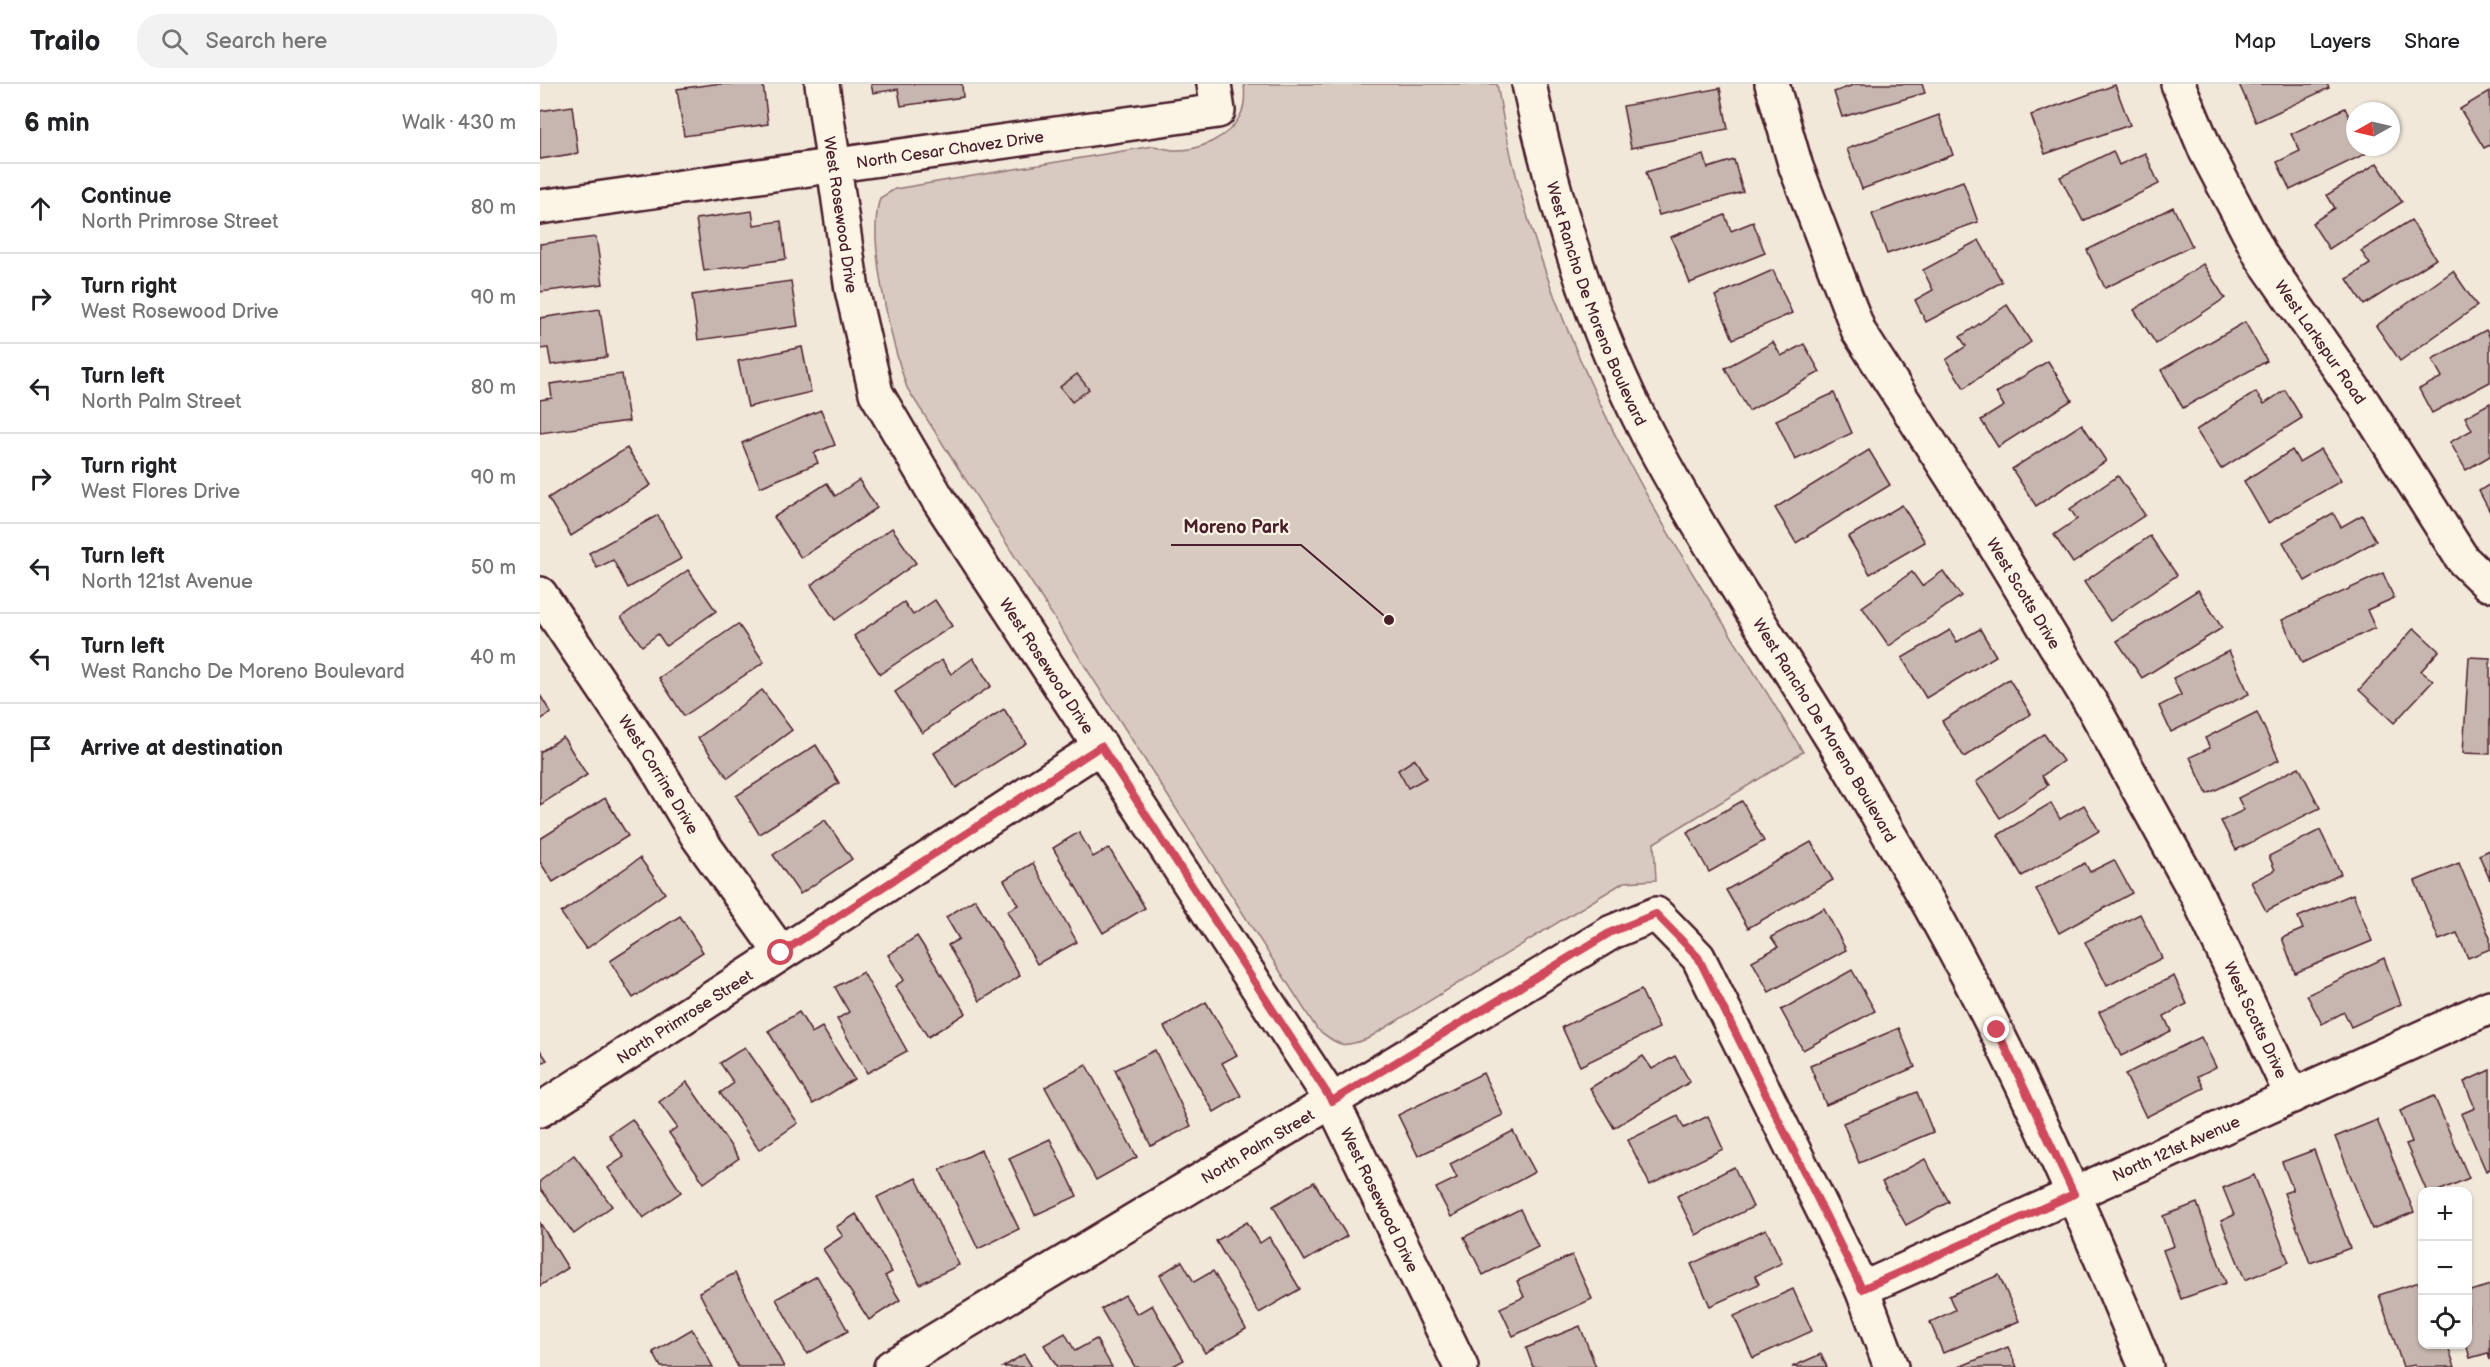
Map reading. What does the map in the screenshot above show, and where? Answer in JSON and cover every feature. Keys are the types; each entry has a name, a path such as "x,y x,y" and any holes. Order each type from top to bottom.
{"street":[{"name":"West Rosewood Drive","path":"822,84 852,290 876,393 938,499 1332,1101 1461,1367"},
{"name":"West Rancho De Moreno Boulevard","path":"1529,84 1566,236 1610,350 1648,434 1689,510 1829,734 1966,968 2074,1194 2146,1367"},
{"name":"West Scotts Drive","path":"1772,84 1796,167 1859,332 1974,511 2095,710 2197,896 2292,1096"},
{"name":"West Larkspur Road","path":"2178,84 2206,151 2261,256 2364,404 2463,560 2489,584"},
{"name":"North Cesar Chavez Drive","path":"540,207 835,165 1216,98"},
{"name":"West Corrine Drive","path":"540,594 648,754 699,837 781,953"},
{"name":"North Primrose Street","path":"540,1110 1101,746"},
{"name":"North Palm Street","path":"891,1367 1611,932 1656,914 1698,957 1862,1289"},
{"name":"North 121st Avenue","path":"1862,1289 2490,1007"},
{"path":"1862,1289 1891,1367"}],"shaded area":[{"path":"1244,84 1497,84 1506,134 1532,231 1566,327 1607,419 1650,501 1803,752 1654,843 1656,880 1624,882 1367,1039 1351,1044 1335,1042 1317,1029 907,388 894,346 878,265 876,240 880,198 895,189 1153,146 1173,150 1194,148 1221,136 1235,124 1243,109"}],"building":[{"path":"714,84 763,84 768,124 684,136 677,89"},
{"path":"871,84 962,84 963,97 901,106 898,89 873,93"},
{"path":"1856,84 1922,84 1925,93 1842,117 1834,92"},
{"path":"2239,84 2327,84 2329,88 2256,122"},
{"path":"2115,85 2130,125 2045,154 2031,115"},
{"path":"1720,88 1728,129 1631,148 1623,106"},
{"path":"2490,91 2490,145 2484,148 2460,109"},
{"path":"572,106 578,153 540,159 540,111"},
{"path":"2345,108 2346,156 2361,156 2290,190 2277,162 2300,151 2291,134"},
{"path":"1939,115 1953,155 1862,189 1847,149"},
{"path":"2113,151 2119,165 2145,153 2159,184 2083,221 2060,177"},
{"path":"1704,155 1708,168 1734,160 1743,192 1659,215 1646,172"},
{"path":"2377,163 2402,202 2329,249 2312,223 2335,208 2327,195"},
{"path":"1963,181 1978,222 1887,254 1872,214"},
{"path":"2173,207 2192,246 2105,288 2087,250"},
{"path":"752,211 754,225 781,221 786,259 704,271 696,219"},
{"path":"1725,215 1731,231 1753,222 1765,253 1690,283 1671,237"},
{"path":"2411,220 2436,259 2364,305 2347,279 2370,264 2361,251"},
{"path":"596,237 603,284 540,292 540,244"},
{"path":"1979,240 2002,282 1926,322 1915,300 1933,290 1923,270"},
{"path":"2203,264 2225,298 2156,344 2134,310"},
{"path":"1773,270 1792,313 1733,339 1715,296"},
{"path":"2453,271 2477,306 2400,361 2376,326"},
{"path":"791,281 798,326 698,340 692,295"},
{"path":"2007,305 2031,342 1964,388 1946,360 1966,346 1960,337"},
{"path":"600,309 607,357 551,365 548,348 540,349 540,318"},
{"path":"2245,322 2267,361 2183,408 2161,370"},
{"path":"2486,330 2490,338 2490,382 2432,413 2419,389 2442,377 2432,359"},
{"path":"1773,342 1781,356 1804,344 1820,372 1749,411 1725,368"},
{"path":"802,347 811,392 748,407 738,361"},
{"path":"2048,361 2072,400 1998,447 1981,420 2004,406 1996,393"},
{"path":"622,374 629,421 540,433 540,400 552,398 550,384"},
{"path":"1077,374 1089,389 1072,402 1060,387"},
{"path":"2285,390 2302,418 2221,469 2196,430 2256,392 2264,404"},
{"path":"1834,393 1852,433 1795,460 1776,420"},
{"path":"2490,403 2490,456 2466,470 2450,442 2472,430 2465,417"},
{"path":"821,410 835,445 814,453 818,463 760,487 742,443"},
{"path":"2082,424 2106,461 2036,506 2012,469"},
{"path":"627,448 651,485 571,536 548,498"},
{"path":"2321,449 2341,481 2268,523 2244,481 2292,450 2299,462"},
{"path":"1869,450 1890,485 1796,543 1775,508"},
{"path":"2118,476 2145,515 2073,563 2054,535 2077,519 2070,509"},
{"path":"859,480 877,508 801,558 774,517 827,483 835,496"},
{"path":"2490,484 2490,512 2479,491"},
{"path":"1902,505 1925,542 1870,574 1848,537"},
{"path":"2333,513 2341,527 2362,515 2376,541 2305,581 2283,542"},
{"path":"658,515 681,559 628,588 613,560 597,568 589,553"},
{"path":"892,528 916,563 835,620 811,585"},
{"path":"2150,536 2177,575 2110,621 2084,582"},
{"path":"688,570 716,611 666,646 658,634 642,646 621,617"},
{"path":"1943,571 1961,596 1889,646 1862,607 1912,572 1922,586"},
{"path":"2383,573 2394,598 2367,610 2375,628 2302,663 2282,620"},
{"path":"2198,590 2222,628 2142,678 2117,641"},
{"path":"935,600 952,626 880,674 854,636 904,602 913,615"},
{"path":"738,624 764,662 684,716 659,678"},
{"path":"2414,628 2439,651 2421,671 2433,681 2394,723 2359,690"},
{"path":"1980,629 1996,656 1926,698 1902,658 1950,630 1957,642"},
{"path":"2229,651 2249,694 2171,732 2159,706 2181,695 2173,678"},
{"path":"2469,657 2490,658 2490,754 2463,753"},
{"path":"973,658 991,686 922,733 895,692 942,660 951,674"},
{"path":"2009,679 2031,714 1964,757 1942,721"},
{"path":"762,690 792,730 728,778 698,738"},
{"path":"540,695 551,713 540,720"},
{"path":"1004,709 1026,743 956,788 934,753"},
{"path":"2257,712 2279,760 2207,794 2190,757 2210,748 2205,738"},
{"path":"2044,734 2063,761 2042,776 2048,785 2000,818 1976,782"},
{"path":"563,737 587,775 540,805 540,752"},
{"path":"816,745 839,783 759,834 736,796"},
{"path":"1415,759 1426,778 1408,788 1398,770"},
{"path":"2299,767 2320,808 2236,850 2221,821 2244,810 2238,798"},
{"path":"605,798 628,836 553,882 540,862 540,839"},
{"path":"1742,801 1764,841 1709,872 1687,832"},
{"path":"2051,803 2060,819 2084,805 2099,831 2022,876 1998,835"},
{"path":"825,820 852,859 800,894 773,855"},
{"path":"2320,830 2341,874 2266,911 2251,882 2275,870 2269,856"},
{"path":"1079,832 1093,857 1109,848 1145,908 1103,933 1053,848"},
{"path":"1811,842 1833,880 1748,928 1726,890"},
{"path":"2490,850 2490,880 2479,855"},
{"path":"640,858 665,893 586,949 561,913"},
{"path":"2114,860 2132,893 2059,933 2036,889 2085,863 2090,872"},
{"path":"1033,863 1077,942 1037,964 1007,911 1018,905 1004,880"},
{"path":"2459,863 2490,938 2490,949 2468,958 2457,933 2439,940 2415,881"},
{"path":"2353,894 2372,941 2295,973 2282,938 2303,929 2298,917"},
{"path":"975,899 1020,976 980,1001 948,945 959,939 946,917"},
{"path":"1824,908 1846,950 1769,992 1752,961 1778,947 1771,937"},
{"path":"2140,914 2162,958 2107,986 2085,942"},
{"path":"680,916 703,952 633,998 610,961"},
{"path":"917,936 966,1013 928,1037 895,986 904,980 888,955"},
{"path":"2384,958 2401,1004 2351,1027 2344,1012 2322,1024 2307,995"},
{"path":"1852,970 1875,1011 1803,1050 1781,1010"},
{"path":"863,972 907,1051 867,1073 837,1019 849,1012 835,987"},
{"path":"2174,976 2187,1004 2164,1016 2171,1031 2121,1056 2099,1012"},
{"path":"1641,990 1659,1028 1580,1066 1562,1027"},
{"path":"1206,1002 1237,1055 1222,1063 1241,1096 1214,1112 1164,1027"},
{"path":"799,1012 812,1033 822,1027 854,1079 813,1104 768,1031"},
{"path":"1899,1028 1915,1067 1826,1105 1810,1066"},
{"path":"2201,1037 2216,1067 2198,1076 2204,1088 2146,1117 2125,1074"},
{"path":"745,1047 798,1123 759,1150 720,1093 734,1083 720,1063"},
{"path":"540,1050 547,1060 540,1064"},
{"path":"1155,1050 1191,1126 1151,1146 1115,1070"},
{"path":"1643,1056 1652,1069 1675,1056 1690,1082 1614,1128 1590,1088"},
{"path":"1086,1065 1137,1157 1096,1180 1045,1087"},
{"path":"2490,1070 2490,1169 2486,1171 2461,1114 2475,1108 2464,1082"},
{"path":"1483,1073 1503,1115 1418,1156 1398,1115"},
{"path":"687,1082 739,1158 704,1183 669,1133 677,1127 659,1102"},
{"path":"1917,1092 1933,1132 1859,1163 1843,1123"},
{"path":"2434,1096 2469,1178 2448,1187 2425,1187 2406,1144 2412,1142 2400,1111"},
{"path":"1678,1116 1684,1128 1708,1116 1723,1149 1650,1185 1628,1140"},
{"path":"632,1119 681,1192 643,1218 608,1168 624,1157 609,1135"},
{"path":"2377,1120 2414,1212 2372,1229 2335,1137"},
{"path":"1513,1131 1535,1172 1451,1217 1436,1188 1457,1178 1450,1164"},
{"path":"1050,1139 1077,1196 1035,1215 1009,1158"},
{"path":"981,1150 1019,1229 978,1249 940,1170"},
{"path":"2314,1150 2350,1248 2310,1263 2284,1193 2293,1190 2282,1162"},
{"path":"574,1155 612,1206 574,1234 540,1188 540,1181"},
{"path":"1925,1159 1949,1202 1906,1225 1882,1182"},
{"path":"1734,1167 1753,1207 1696,1235 1677,1196"},
{"path":"2254,1175 2289,1262 2245,1280 2221,1221 2234,1215 2223,1188"},
{"path":"916,1178 959,1265 920,1284 877,1197"},
{"path":"1314,1182 1347,1236 1305,1261 1273,1206"},
{"path":"2197,1203 2226,1283 2181,1299 2163,1250 2174,1246 2163,1216"},
{"path":"1520,1209 1538,1247 1483,1275 1464,1237"},
{"path":"856,1214 892,1272 885,1276 900,1300 869,1320 823,1249 843,1236 836,1227"},
{"path":"1247,1222 1260,1243 1269,1237 1300,1289 1259,1313 1216,1241"},
{"path":"540,1223 568,1268 540,1286"},
{"path":"1766,1229 1782,1263 1755,1276 1759,1284 1710,1306 1691,1264"},
{"path":"1572,1255 1592,1299 1513,1336 1500,1308 1524,1297 1517,1281"},
{"path":"1182,1261 1194,1282 1213,1271 1246,1329 1205,1353 1160,1275"},
{"path":"735,1273 784,1367 738,1367 699,1292"},
{"path":"1999,1275 2019,1321 1943,1353 1930,1322 1955,1310 1949,1296"},
{"path":"817,1276 848,1331 807,1354 776,1299"},
{"path":"2418,1282 2418,1349 2449,1349 2455,1367 2416,1367 2415,1365 2403,1367 2379,1295"},
{"path":"2490,1285 2490,1360 2488,1353 2470,1358 2467,1349 2472,1349 2472,1291"},
{"path":"1793,1289 1812,1331 1753,1358 1734,1316"},
{"path":"1125,1295 1137,1314 1152,1305 1184,1360 1171,1367 1135,1367 1101,1309"},
{"path":"1580,1326 1596,1367 1533,1367 1526,1348"},
{"path":"692,1329 713,1367 661,1367 653,1352"},
{"path":"1065,1333 1075,1351 1096,1339 1112,1367 1057,1367 1044,1345"},
{"path":"2008,1347 2017,1367 1959,1367"},
{"path":"1024,1354 1032,1367 1003,1367"},
{"path":"1821,1354 1827,1367 1792,1367"}],"place":[{"name":"Moreno Park","path":"1389,620"}],"route":[{"path":"781,953 1101,746 1332,1101 1611,932 1656,914 1698,957 1862,1289 2074,1194 1997,1030"}]}
